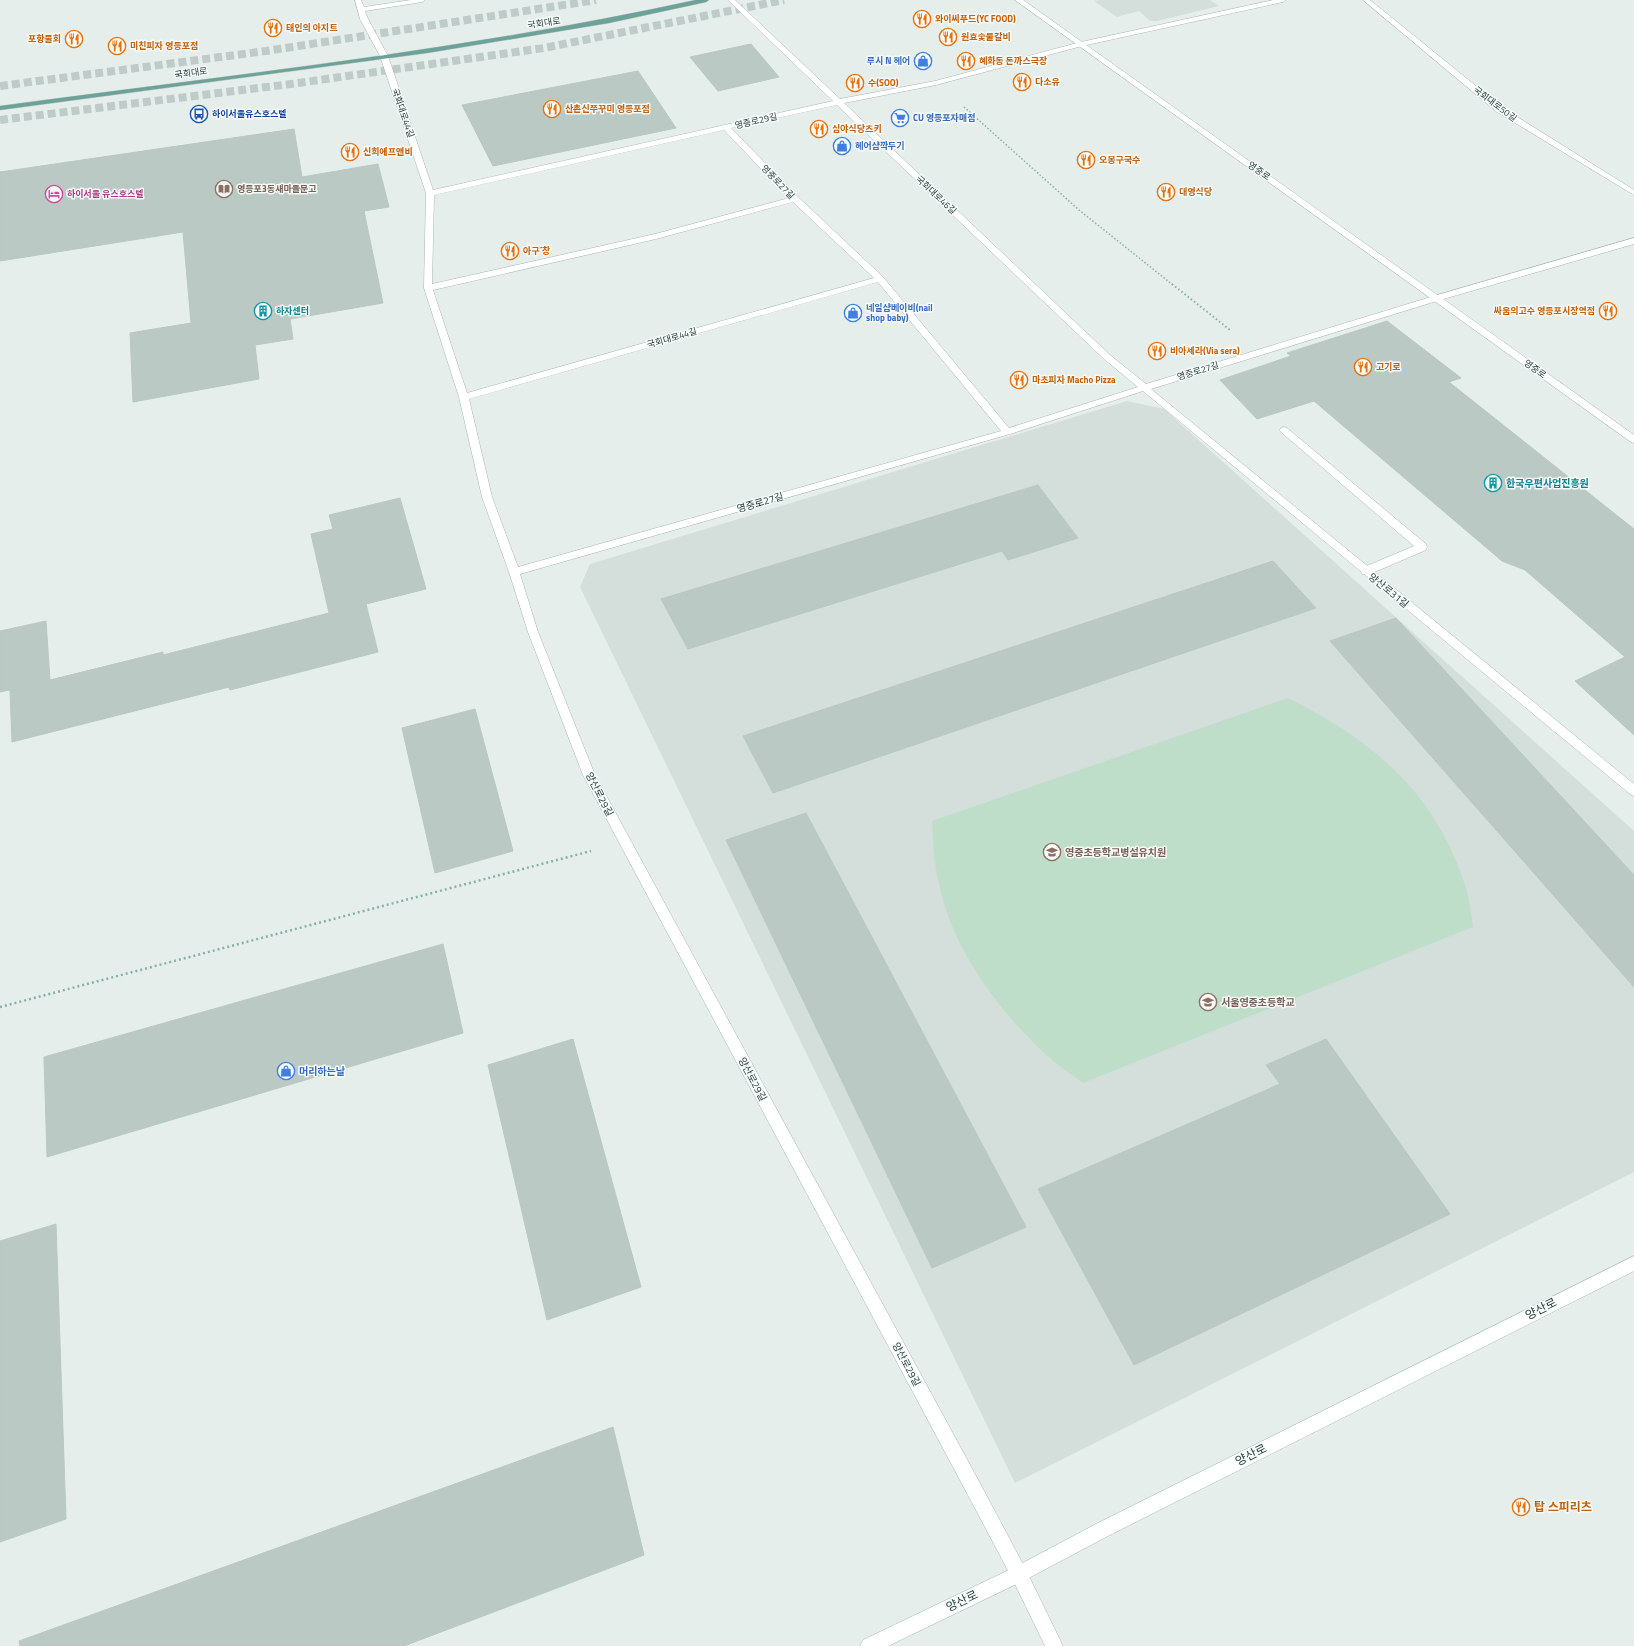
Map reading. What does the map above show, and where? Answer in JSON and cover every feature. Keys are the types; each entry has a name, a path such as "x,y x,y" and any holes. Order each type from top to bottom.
{"main road":[{"name":"국회대로","path":"0,108 384,56 609,21 706,0"}],"street":[{"path":"358,0 364,19 384,56"},
{"path":"362,9 422,0"},
{"name":"국회대로46길","path":"731,0 1102,352 1144,388"},
{"name":"영중로","path":"1018,0 1634,440"},
{"path":"1081,44 1283,0"},
{"name":"국회대로50길","path":"1366,0 1500,110 1634,193"},
{"name":"영중로29길","path":"430,193 838,102 936,83 1081,44"},
{"name":"국회대로44길","path":"384,56 430,193 428,288 464,397 487,497 514,572"},
{"name":"영중로27길","path":"726,127 795,199 880,279 1007,432"},
{"path":"428,288 656,236 795,199"},
{"path":"1437,298 1634,241"},
{"name":"국회대로44길","path":"464,397 880,279"},
{"name":"영중로27길","path":"514,572 1007,432 1144,388 1437,298"},
{"name":"양산로31길","path":"1144,388 1634,792"},
{"path":"1284,430 1422,546 1366,571"},
{"name":"양산로29길","path":"514,572 533,632 589,775 1019,1574 1054,1646"},
{"name":"양산로","path":"869,1646 1019,1574 1109,1526 1634,1263"}],"path":[{"path":"936,83 1079,210 1258,353"},
{"path":"0,1007 625,842"}],"shaded area":[{"path":"1210,0 1219,6 1157,21 1150,21 1139,11 1117,17 1094,1"},
{"name":"서울영중초등학교","path":"1127,401 1164,409 1634,831 1634,1172 1015,1483 580,587 590,564"}],"green space":[{"path":"1288,698 1348,732 1374,752 1398,774 1419,797 1438,824 1453,854 1466,888 1473,927 1083,1083 1058,1065 1027,1036 994,997 966,955 955,932 939,884 933,845 932,821"}],"building":[{"path":"751,44 779,77 718,91 690,57"},
{"path":"638,71 676,128 493,166 462,105"},
{"path":"294,129 302,177 378,164 389,207 364,211 383,303 290,319 293,339 255,345 259,379 133,402 130,333 191,323 183,232 0,261 0,172"},
{"path":"1387,321 1461,378 1449,382 1634,529 1634,735 1575,681 1625,657 1525,570 1502,561 1314,401 1257,419 1220,380 1291,356 1287,353"},
{"path":"1038,485 1078,538 1008,560 1002,551 688,649 661,599"},
{"path":"400,498 426,589 366,604 378,652 230,690 229,687 12,742 10,690 0,692 0,631 46,621 50,680 163,652 163,655 329,613 311,534 333,529 329,515"},
{"path":"1273,561 1316,608 773,793 743,736"},
{"path":"1396,618 1634,875 1634,987 1330,641"},
{"path":"475,709 513,851 435,873 402,728"},
{"path":"806,813 1026,1227 932,1268 726,840"},
{"path":"443,944 463,1033 47,1157 44,1057"},
{"path":"573,1039 641,1287 547,1320 488,1065"},
{"path":"1326,1039 1450,1214 1134,1365 1038,1189 1280,1084 1266,1065"},
{"path":"56,1224 66,1519 0,1542 0,1241"},
{"path":"613,1427 644,1555 404,1646 20,1646 19,1641"}],"tunnel":[{"path":"0,86 266,51 596,0"},
{"path":"0,120 291,84 544,48 784,0"}],"place":[{"name":"와이씨푸드(YC FOOD)","path":"922,19"},
{"name":"태인의 아지트","path":"273,28"},
{"name":"원효숯불갈비","path":"948,37"},
{"name":"포항물회","path":"74,39"},
{"name":"미친피자 영등포점","path":"117,46"},
{"name":"루시 N 헤어","path":"923,61"},
{"name":"혜화동 돈까스극장","path":"966,61"},
{"name":"다소유","path":"1022,82"},
{"name":"수(SOO)","path":"855,83"},
{"name":"산촌신쭈꾸미 영등포점","path":"552,109"},
{"name":"하이서울유스호스텔","path":"199,114"},
{"name":"CU 영등포자매점","path":"900,118"},
{"name":"심야식당츠키","path":"819,129"},
{"name":"헤어샵깍두기","path":"842,146"},
{"name":"신희에프앤비","path":"350,152"},
{"name":"오봉구국수","path":"1086,160"},
{"name":"영등포3동새마을문고","path":"224,189"},
{"name":"대영식당","path":"1166,192"},
{"name":"하이서울 유스호스텔","path":"54,194"},
{"name":"아구´창","path":"510,251"},
{"name":"하자센터","path":"263,311"},
{"name":"싸움의고수 영등포시장역점","path":"1608,311"},
{"name":"네일샵베이비(nail shop baby)","path":"853,313"},
{"name":"비아세라(Via sera)","path":"1157,351"},
{"name":"고기로","path":"1363,367"},
{"name":"마초피자 Macho Pizza","path":"1019,380"},
{"name":"한국우편사업진흥원","path":"1493,483"},
{"name":"영중초등학교병설유치원","path":"1052,852"},
{"name":"서울영중초등학교","path":"1208,1002"},
{"name":"머리하는날","path":"286,1071"},
{"name":"탑 스피리츠","path":"1521,1507"}]}
